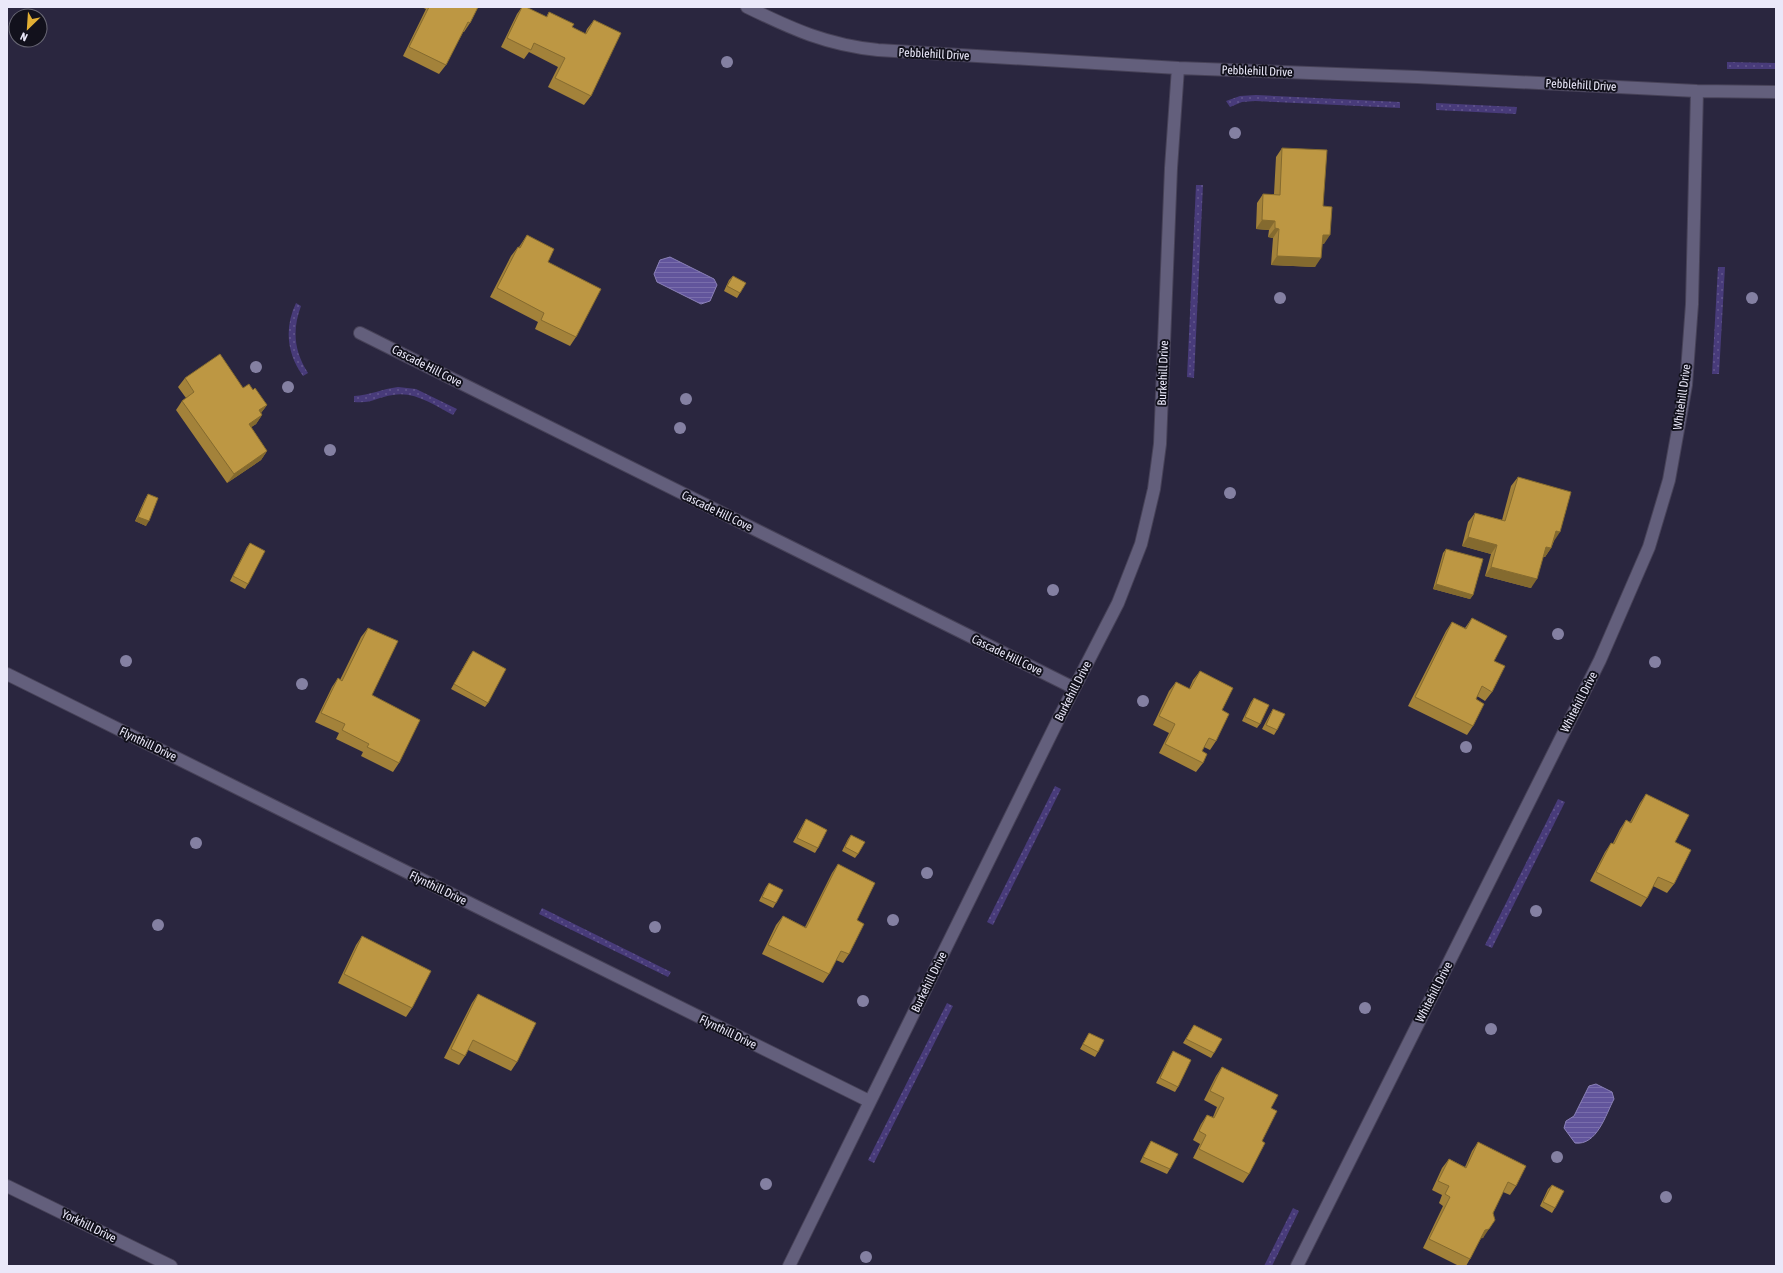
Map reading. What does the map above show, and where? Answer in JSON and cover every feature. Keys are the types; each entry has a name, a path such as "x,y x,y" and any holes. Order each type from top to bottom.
{"street":[{"name":"Pebblehill Drive","path":"746,7 816,38 852,47 894,51 1178,68 1417,77 1698,91 1776,92"},
{"name":"Burkehill Drive","path":"788,1266 1074,688 1118,603 1132,571 1141,544 1154,489 1160,444 1171,168 1178,68"},
{"name":"Whitehill Drive","path":"1297,1266 1600,660 1637,577 1655,530 1669,480 1686,385 1692,304 1698,91"},
{"name":"Cascade Hill Cove","path":"360,333 1074,688"},
{"name":"Flynthill Drive","path":"7,674 869,1102"},
{"name":"Yorkhill Drive","path":"7,1186 171,1266"}],"shaded area":[{"path":"1727,62 1776,63 1776,69 1727,69"},
{"path":"1256,95 1400,102 1400,108 1255,101 1242,102 1230,107 1226,101 1240,96"},
{"path":"1436,103 1517,107 1516,114 1436,110"},
{"path":"1196,185 1203,185 1194,378 1187,377"},
{"path":"670,257 714,279 717,285 710,301 701,304 657,282 654,274 660,260"},
{"path":"1718,267 1725,267 1719,374 1712,374"},
{"path":"296,303 301,306 296,324 297,348 303,365 308,373 303,376 293,359 289,341 290,322"},
{"path":"398,387 416,389 457,409 453,415 417,397 401,394 365,402 354,402 354,396"},
{"path":"1055,786 1061,789 993,925 987,922"},
{"path":"1558,799 1565,802 1492,948 1485,945"},
{"path":"542,908 671,972 668,977 539,914"},
{"path":"947,1003 953,1006 874,1163 868,1160"},
{"path":"1596,1084 1612,1092 1614,1099 1600,1128 1595,1134 1583,1143 1575,1143 1564,1128 1566,1121 1574,1116 1589,1086"},
{"path":"1293,1208 1299,1211 1272,1266 1264,1266"}],"building":[{"path":"429,7 478,7 470,23 468,22 446,65 409,47"},
{"path":"522,7 526,7 547,17 549,12 574,24 572,27 586,34 594,20 621,33 591,96 555,78 565,58 534,43 531,50 507,38"},
{"path":"1282,148 1327,150 1323,206 1332,207 1330,235 1323,235 1321,258 1277,256 1279,229 1275,228 1275,221 1262,220 1263,194 1280,195"},
{"path":"527,235 554,249 548,262 601,289 576,337 541,320 544,313 497,288 518,247 520,248"},
{"path":"733,276 746,283 740,293 727,286"},
{"path":"220,354 243,388 249,384 253,390 255,388 267,405 259,410 262,415 249,424 267,451 234,474 182,401 194,392 185,378"},
{"path":"1518,477 1571,492 1560,532 1556,531 1551,548 1546,547 1537,579 1491,567 1497,545 1468,537 1475,513 1505,521"},
{"path":"148,494 158,498 149,521 138,517"},
{"path":"250,543 265,551 248,584 233,576"},
{"path":"1446,549 1483,559 1473,595 1436,584"},
{"path":"1472,618 1507,636 1494,661 1505,666 1492,692 1482,686 1476,699 1484,704 1473,726 1415,697 1452,622 1466,629"},
{"path":"368,628 398,641 372,695 420,720 399,763 367,747 369,744 342,730 345,724 321,713 338,678 342,681"},
{"path":"473,651 506,669 488,703 454,684"},
{"path":"1200,671 1233,688 1222,710 1229,714 1216,741 1209,738 1202,751 1207,754 1203,763 1165,744 1175,724 1159,716 1176,682 1190,689"},
{"path":"1254,698 1269,705 1260,724 1245,717"},
{"path":"1273,709 1285,714 1277,730 1266,725"},
{"path":"1646,794 1689,815 1675,842 1691,850 1674,884 1658,877 1647,898 1596,872 1611,843 1614,844 1626,820 1631,823"},
{"path":"806,819 827,830 818,848 797,838"},
{"path":"851,835 865,842 858,854 845,847"},
{"path":"838,864 875,883 857,920 864,924 849,954 841,951 829,974 768,945 783,916 806,928"},
{"path":"769,883 783,890 776,903 762,897"},
{"path":"362,936 431,971 412,1008 344,974"},
{"path":"478,994 536,1023 517,1062 473,1040 465,1056 451,1049"},
{"path":"1194,1025 1222,1039 1214,1053 1186,1039"},
{"path":"1089,1033 1104,1040 1098,1052 1083,1044"},
{"path":"1173,1051 1191,1060 1178,1087 1160,1078"},
{"path":"1222,1067 1278,1095 1271,1108 1277,1111 1262,1141 1265,1143 1249,1174 1199,1149 1206,1135 1199,1131 1207,1115 1214,1118 1224,1098 1210,1091"},
{"path":"1151,1141 1178,1154 1170,1169 1143,1157"},
{"path":"1478,1142 1526,1166 1516,1186 1508,1182 1493,1213 1495,1220 1489,1229 1485,1230 1470,1259 1429,1239 1450,1197 1445,1194 1449,1186 1438,1181 1449,1159 1466,1168"},
{"path":"1552,1185 1564,1191 1555,1208 1543,1202"}]}
